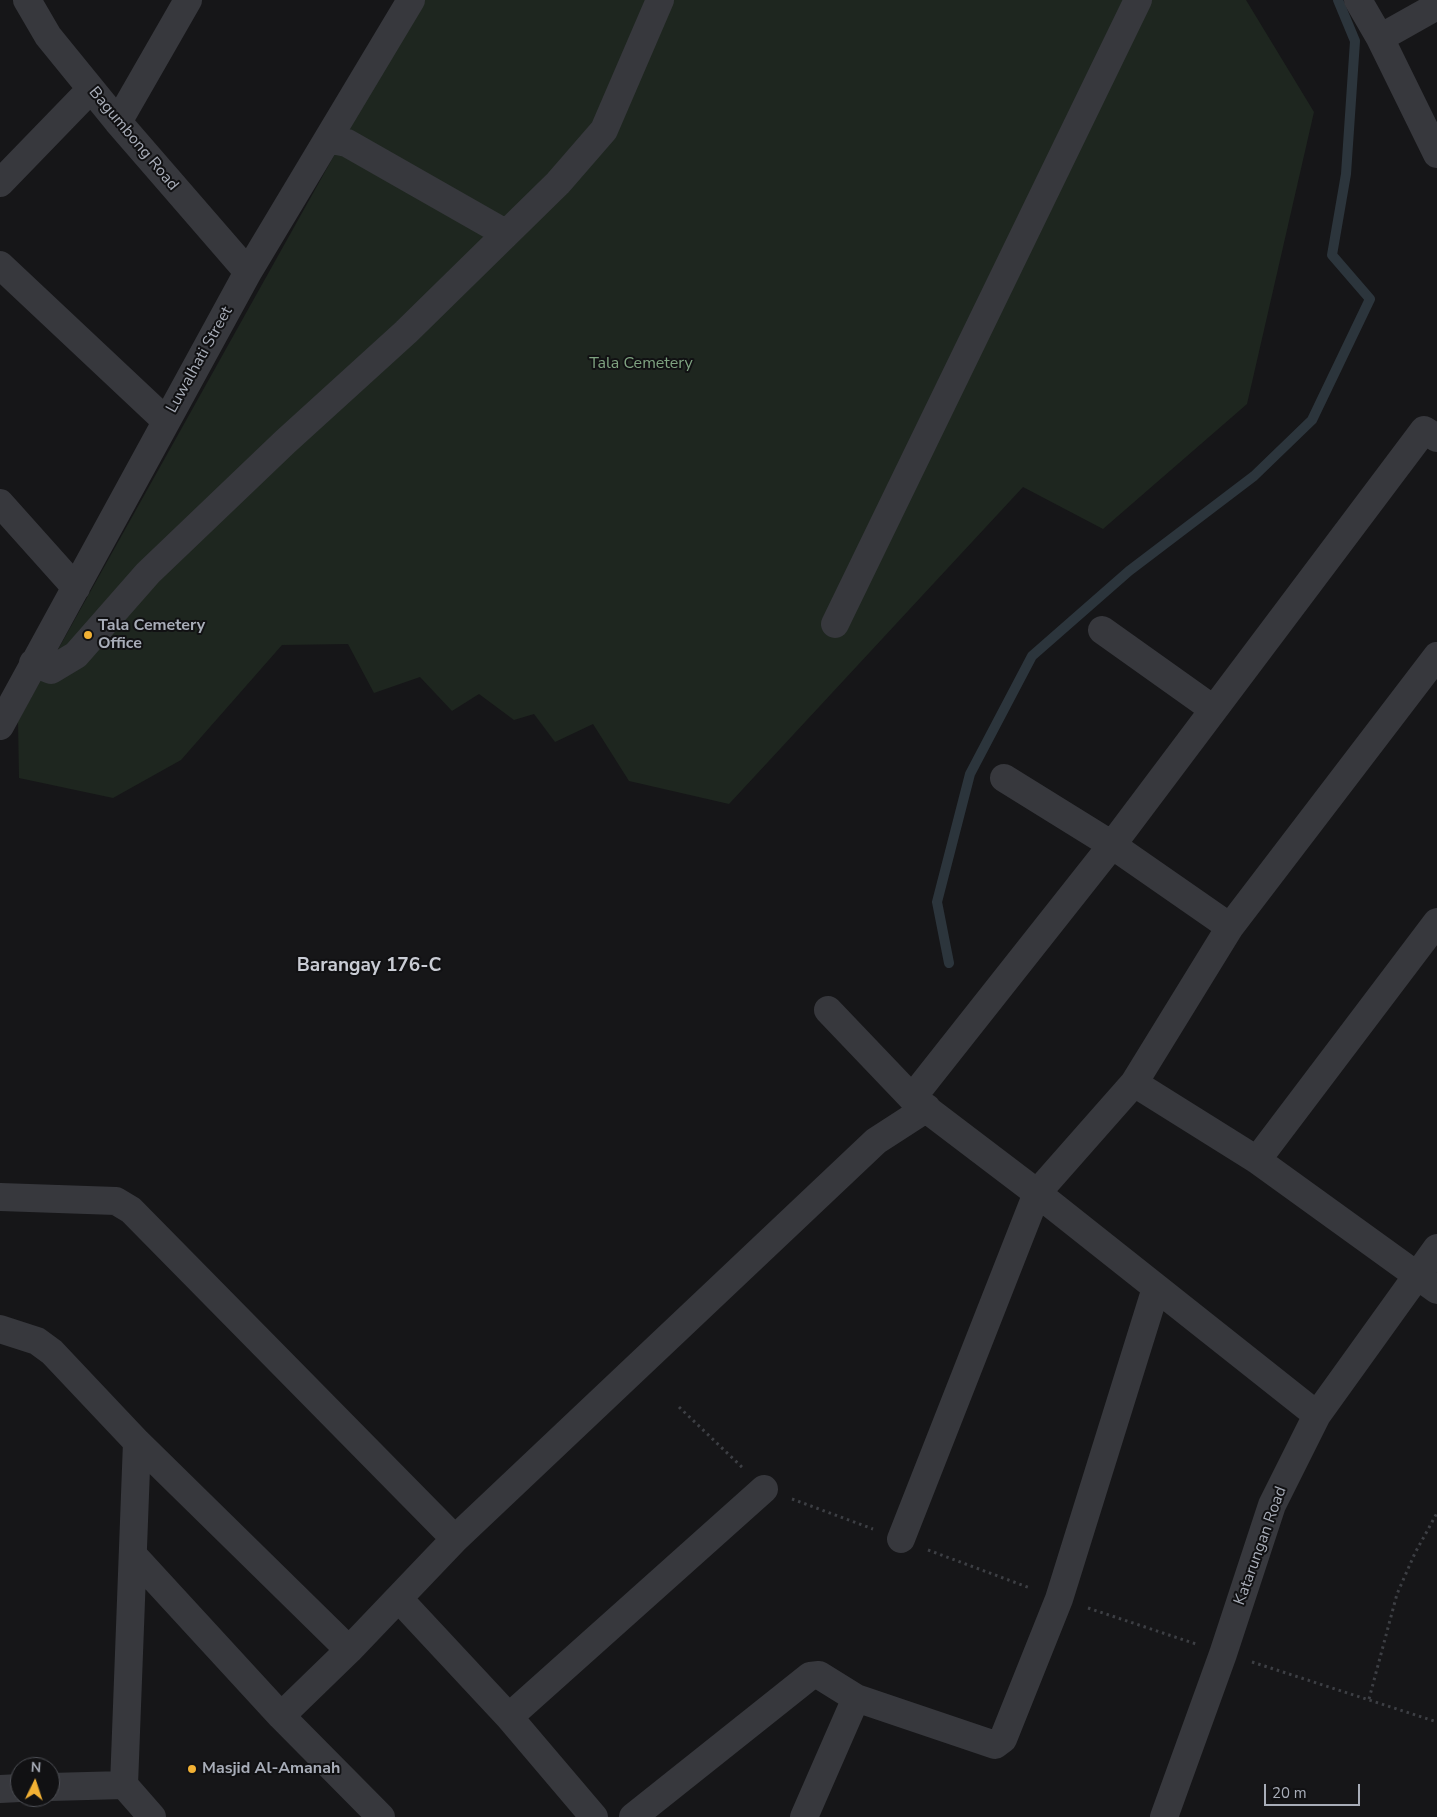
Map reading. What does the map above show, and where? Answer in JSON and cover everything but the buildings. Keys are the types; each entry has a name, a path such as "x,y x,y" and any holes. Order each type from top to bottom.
{"street":[{"name":"Bagumbong Road","path":"27,0 48,36 91,89 248,272"},
{"path":"118,122 188,0"},
{"name":"Luwalhati Street","path":"1,722 248,272 411,0"},
{"path":"33,663 51,670 76,655 148,573 284,442 406,332 558,183 604,130 660,0"},
{"path":"835,624 1138,0"},
{"path":"1358,0 1380,38 1437,154"},
{"path":"1380,38 1437,6"},
{"path":"0,183 91,89"},
{"path":"328,139 348,143 505,233"},
{"path":"0,265 166,421"},
{"path":"282,1716 349,1650 455,1539 876,1141 920,1103 1213,709 1424,430 1437,438"},
{"path":"0,504 76,588"},
{"path":"1102,630 1213,709"},
{"path":"901,1539 1038,1193 1134,1083 1230,927 1437,656"},
{"path":"1004,778 1112,844 1230,927"},
{"path":"1257,1160 1437,922"},
{"path":"828,1010 920,1103 1038,1193 1317,1415"},
{"path":"1134,1083 1257,1160 1426,1283"},
{"path":"0,1197 116,1201 131,1210 455,1539"},
{"name":"Katarungan Road","path":"1168,1816 1224,1654 1272,1505 1317,1415 1426,1283 1437,1248"},
{"path":"645,1814 810,1676 819,1675 856,1698 995,1745 1003,1739 1059,1599 1156,1288"},
{"path":"0,1329 37,1341 52,1352 137,1442 349,1650"},
{"path":"137,1442 124,1785 152,1817"},
{"path":"509,1717 764,1489"},
{"path":"133,1555 282,1716 381,1817"},
{"path":"398,1599 509,1717 594,1817"},
{"path":"804,1817 856,1698"},
{"path":"60,1787 124,1785"}],"path":[{"path":"679,1407 764,1489 1059,1599 1437,1722"},
{"path":"1369,1699 1397,1594 1415,1553 1437,1513"}],"green space":[{"name":"Tala Cemetery","path":"421,0 1246,0 1314,112 1247,404 1103,529 1023,487 729,804 629,781 593,724 555,742 534,714 514,720 479,694 452,711 420,677 374,693 348,644 282,645 181,760 113,798 19,778 18,721"}],"waterway":[{"path":"949,963 937,902 970,774 1032,656 1129,571 1254,476 1312,420 1370,299 1332,255 1346,174 1355,41 1338,0"}],"place":[{"name":"Tala Cemetery Office","path":"88,635"},
{"name":"Masjid Al-Amanah","path":"192,1769"}],"district":[{"name":"Barangay 176-C","path":"369,966"}]}
